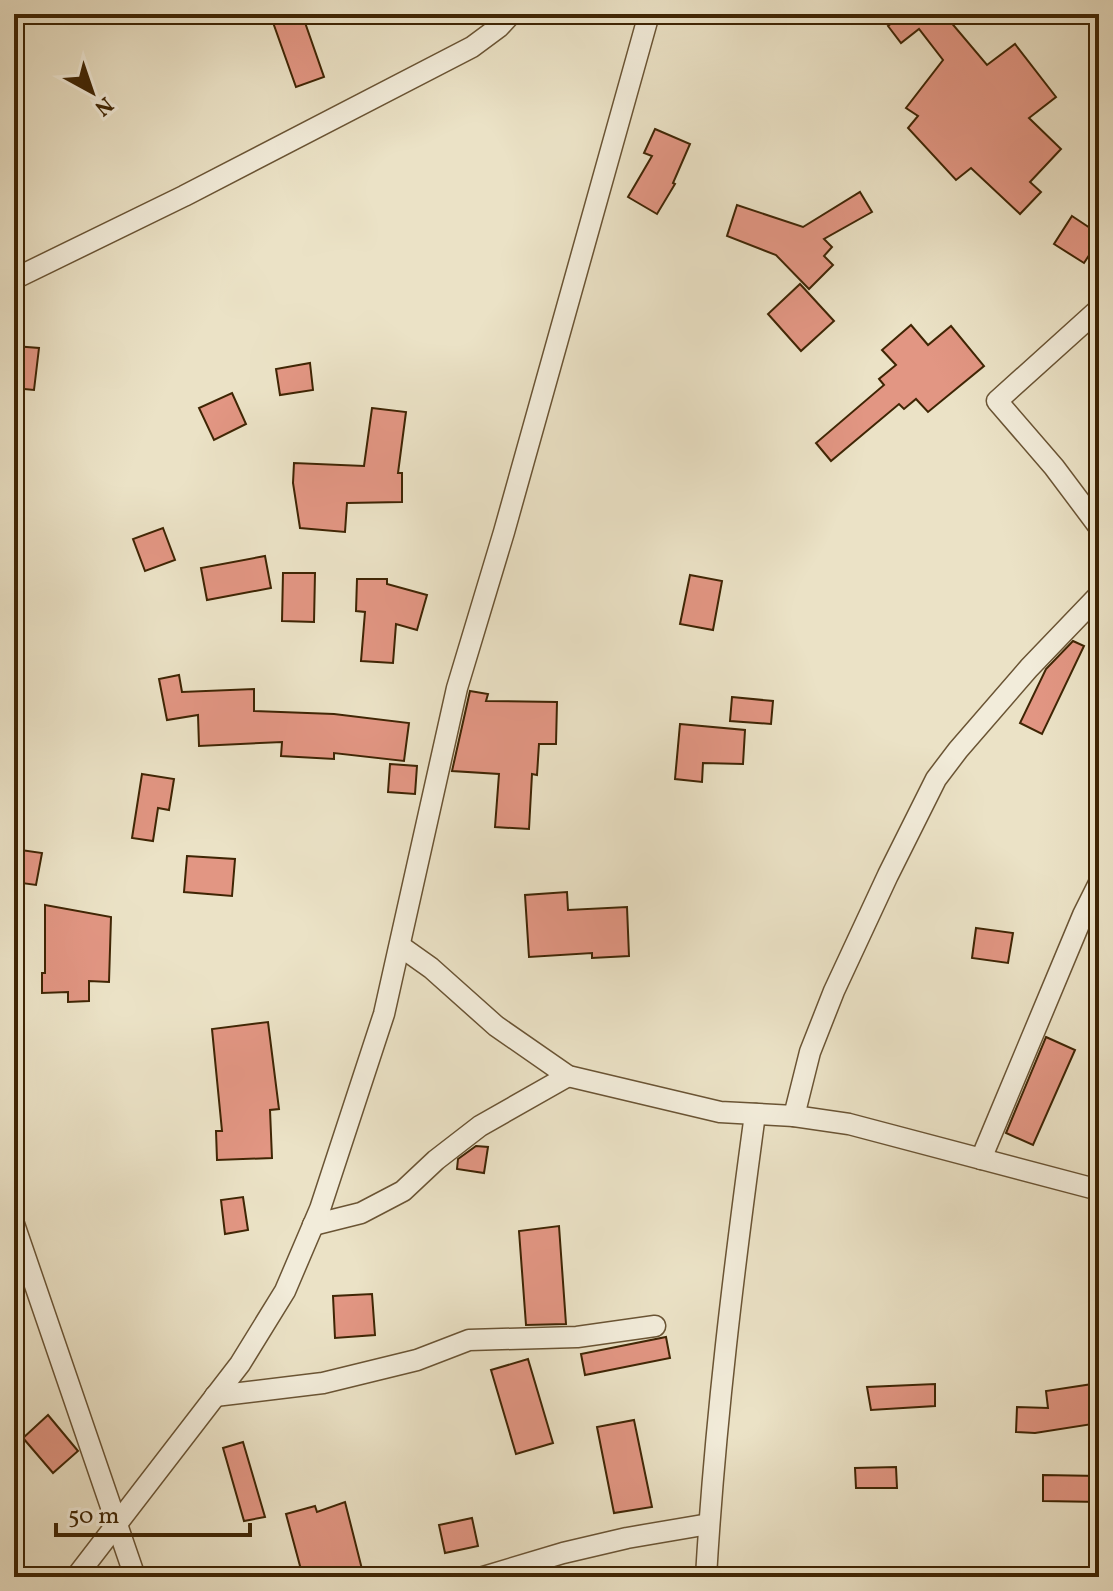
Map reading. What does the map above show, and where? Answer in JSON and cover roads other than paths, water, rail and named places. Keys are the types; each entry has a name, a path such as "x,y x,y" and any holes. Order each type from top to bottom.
{"street":[{"path":"14,279 184,196 460,53 499,27 511,14"},
{"path":"76,1577 240,1364 285,1291 313,1225 384,1014 457,688 504,532 649,14"},
{"path":"1099,309 997,401 1054,467 1099,527"},
{"path":"794,1116 810,1052 834,991 936,779 1029,668 1099,595"},
{"path":"981,1159 1099,883"},
{"path":"400,946 431,968 496,1026 568,1076 720,1112 794,1116 849,1124 1099,1190"},
{"path":"313,1225 361,1213 403,1191 436,1160 480,1126 568,1076"},
{"path":"706,1577 714,1457 732,1282 755,1114"},
{"path":"16,1235 135,1577"},
{"path":"215,1396 323,1383 417,1360 469,1340 577,1337 655,1326"},
{"path":"483,1577 563,1553 709,1524"}]}
